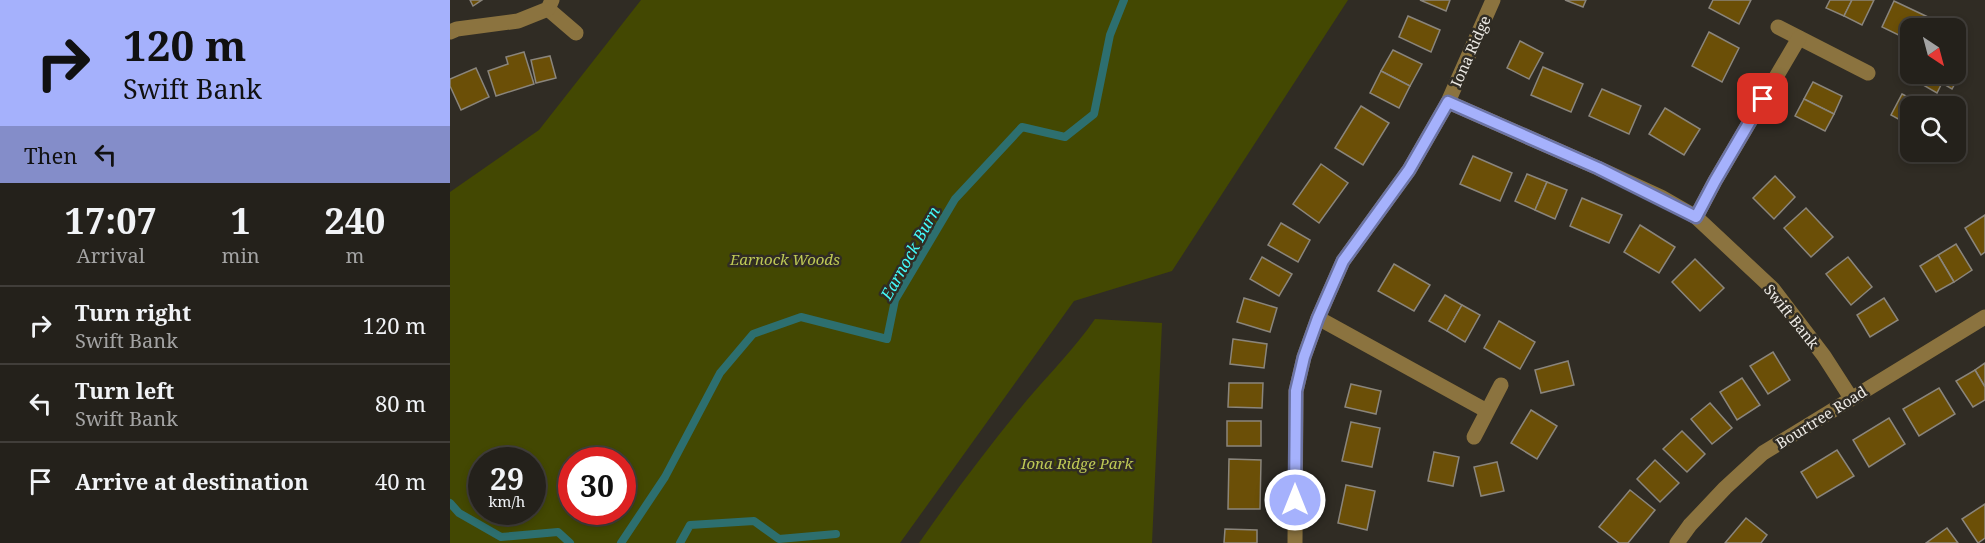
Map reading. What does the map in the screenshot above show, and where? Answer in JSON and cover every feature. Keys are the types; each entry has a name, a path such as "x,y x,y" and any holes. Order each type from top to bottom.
{"street":[{"name":"Iona Ridge","path":"1295,543 1296,391 1304,357 1318,318 1343,261 1409,170 1448,102 1493,0"},
{"path":"450,32 457,29 518,21 550,5 576,33"},
{"path":"1778,27 1868,73"},
{"path":"1696,217 1799,38"},
{"name":"Swift Bank","path":"1448,102 1598,168 1696,217 1773,289 1824,356 1851,398"},
{"name":"Bourtree Road","path":"1677,543 1690,525 1725,488 1763,453 1985,317"},
{"path":"1318,318 1487,411"},
{"path":"1474,437 1501,385"}],"green space":[{"name":"Earnock Woods","path":"641,0 1348,0 1172,271 1074,301 900,543 450,543 450,192 539,130"},
{"name":"Iona Ridge Park","path":"1095,319 1162,323 1152,543 919,543 999,435"}],"building":[{"path":"470,0 482,0 473,6"},
{"path":"1420,0 1450,0 1446,11"},
{"path":"1565,0 1586,0 1583,7"},
{"path":"1713,0 1751,0 1739,24 1709,8"},
{"path":"1830,0 1852,0 1844,16 1826,8"},
{"path":"1852,0 1874,0 1862,25 1844,16"},
{"path":"1894,1 1930,18 1900,18 1900,36 1882,27"},
{"path":"1408,16 1440,30 1431,52 1399,37"},
{"path":"1709,32 1739,48 1722,82 1692,66"},
{"path":"1520,41 1543,53 1529,79 1507,68"},
{"path":"1393,50 1422,64 1410,86 1381,71"},
{"path":"524,52 534,84 496,96 488,71 508,64 506,57"},
{"path":"550,56 556,78 536,83 531,60"},
{"path":"1543,67 1583,84 1571,112 1531,95"},
{"path":"476,68 489,97 461,110 450,86 450,79"},
{"path":"1381,71 1410,86 1399,108 1370,93"},
{"path":"1813,82 1842,96 1834,114 1804,99"},
{"path":"1921,84 1942,84 1937,93"},
{"path":"1944,84 1955,84 1952,89"},
{"path":"1602,89 1641,106 1629,134 1589,116"},
{"path":"1900,98 1900,120 1891,115"},
{"path":"1804,99 1834,114 1825,131 1795,116"},
{"path":"1361,106 1389,123 1363,165 1335,148"},
{"path":"1665,108 1700,129 1684,155 1649,134"},
{"path":"1473,156 1512,173 1500,201 1460,184"},
{"path":"1321,164 1348,183 1319,223 1293,204"},
{"path":"1527,174 1547,182 1535,210 1515,201"},
{"path":"1775,176 1795,197 1774,219 1753,198"},
{"path":"1547,182 1567,190 1555,219 1535,210"},
{"path":"1582,198 1622,215 1609,243 1570,226"},
{"path":"1806,208 1833,237 1811,257 1784,228"},
{"path":"1985,215 1985,252 1981,255 1965,228"},
{"path":"1281,223 1310,240 1298,262 1268,245"},
{"path":"1640,225 1675,247 1659,273 1624,252"},
{"path":"1956,244 1972,270 1954,282 1938,255"},
{"path":"1938,255 1954,282 1936,292 1920,266"},
{"path":"1262,257 1292,274 1279,296 1250,279"},
{"path":"1848,257 1872,287 1851,305 1826,274"},
{"path":"1695,259 1724,288 1700,311 1672,282"},
{"path":"1394,264 1430,285 1414,311 1378,291"},
{"path":"1445,295 1462,305 1447,331 1429,321"},
{"path":"1244,298 1277,308 1270,332 1237,322"},
{"path":"1884,298 1898,320 1870,337 1857,315"},
{"path":"1462,305 1480,315 1465,342 1447,331"},
{"path":"1499,321 1535,342 1520,369 1484,348"},
{"path":"1233,339 1267,344 1264,368 1230,364"},
{"path":"1773,352 1790,380 1768,394 1750,366"},
{"path":"1568,361 1574,385 1541,393 1535,370"},
{"path":"1985,363 1985,387 1975,370"},
{"path":"1975,370 1985,387 1985,400 1973,407 1956,381"},
{"path":"1742,378 1760,405 1737,420 1720,392"},
{"path":"1229,383 1263,383 1262,408 1228,407"},
{"path":"1351,384 1381,391 1376,414 1345,407"},
{"path":"1939,388 1955,414 1919,436 1903,409"},
{"path":"1710,403 1732,428 1712,444 1691,419"},
{"path":"1531,410 1557,426 1537,459 1511,443"},
{"path":"1889,418 1905,444 1869,467 1853,440"},
{"path":"1227,421 1261,421 1261,446 1227,446"},
{"path":"1351,422 1380,428 1372,467 1342,461"},
{"path":"1682,431 1705,454 1687,472 1663,449"},
{"path":"1837,450 1854,476 1817,498 1801,472"},
{"path":"1434,452 1459,457 1453,486 1428,481"},
{"path":"1229,459 1261,460 1260,509 1228,509"},
{"path":"1655,460 1679,483 1660,502 1637,479"},
{"path":"1497,462 1504,491 1481,496 1474,467"},
{"path":"1346,485 1375,491 1367,530 1338,523"},
{"path":"1630,490 1655,510 1628,543 1619,543 1599,527"},
{"path":"1985,504 1985,538 1978,543 1962,519"},
{"path":"1746,518 1767,535 1761,543 1725,543"},
{"path":"1947,528 1958,543 1926,543"},
{"path":"1225,529 1257,530 1257,543 1224,543"}],"waterway":[{"name":"Earnock Burn","path":"621,543 665,477 720,373 753,334 801,317 887,339 895,300 955,199 1022,127 1065,137 1094,114 1110,35 1124,0"},
{"path":"450,503 459,513 501,537 558,532 570,543"},
{"path":"680,543 690,525 754,521 779,539 836,534"}],"route":[{"path":"1295,500 1296,391 1304,357 1318,318 1343,261 1409,170 1448,102 1661,197 1696,217 1763,99"}]}
